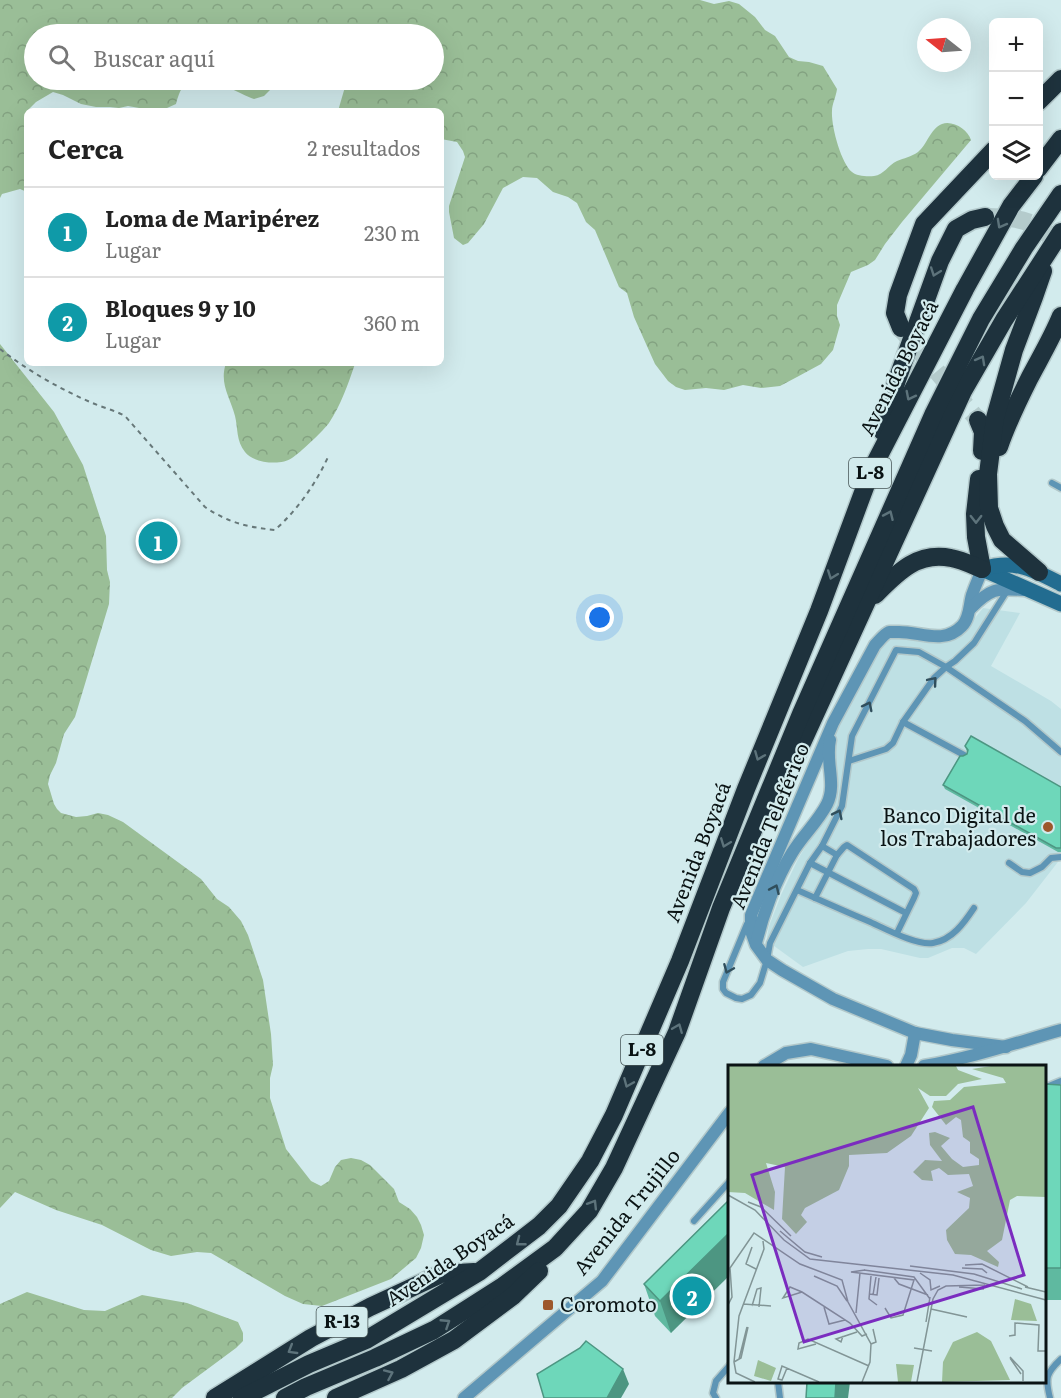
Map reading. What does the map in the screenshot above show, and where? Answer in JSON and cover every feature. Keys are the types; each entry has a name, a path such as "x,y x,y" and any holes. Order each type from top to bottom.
{"highway":[{"path":"1043,97 1061,79"},
{"path":"1043,162 1061,139"},
{"path":"901,328 895,313 898,295 924,224 989,154"},
{"name":"Avenida Boyacá","path":"242,1398 309,1364 366,1340 479,1272 539,1226 559,1206 590,1161 614,1115 680,961 746,789 819,611 871,471 970,279 1011,206 1031,180"},
{"name":"L-8","path":"285,1398 434,1330 503,1286 555,1248 589,1211 614,1168 677,1032 749,838 801,714 934,413 981,319 1024,248 1061,194"},
{"path":"871,471 897,380 940,261 956,230 972,220 985,217"},
{"path":"749,838 785,779 963,391 1004,320 1056,239"},
{"path":"1039,572 1002,540 994,526 989,508 988,474 995,418 1014,350 1056,239"},
{"path":"988,474 1008,422 1061,316"},
{"path":"978,420 983,432 975,514 976,537 982,569"},
{"path":"867,603 897,573 910,564 937,557 950,557 982,569"},
{"path":"336,1398 401,1369 454,1340 513,1296 536,1275 555,1248"},
{"name":"R-13","path":"216,1398 311,1338 370,1307 441,1274 479,1272"}],"street":[{"path":"982,569 1008,564 1024,567 1061,584"},
{"path":"982,569 1061,604"},
{"name":"Avenida Teleférico","path":"971,608 972,597 982,569"},
{"name":"Avenida Teleférico","path":"1006,1047 951,1041 915,1033 833,999 767,960 756,945 751,915 833,723 875,645 890,632 932,637 944,636 963,625 971,608 984,595 1008,589 1032,590"},
{"name":"Avenida Teleférico","path":"756,945 760,926 791,854 827,803 832,785 828,749 833,723"},
{"path":"931,1065 1006,1047 1061,1030"},
{"path":"906,1065 911,1055 915,1033"},
{"path":"766,1065 786,1053 811,1049 883,1065"},
{"name":"Avenida Trujillo","path":"464,1398 602,1281 728,1114"}],"lane":[{"path":"1052,483 1061,488"},
{"path":"849,761 886,749 893,742 903,722 934,678 974,643 1008,589"},
{"path":"751,915 723,982 723,989 730,996 742,999 751,995 760,983 770,943 810,863 822,846 842,806 852,736 896,650 919,652 946,667 1025,721 1061,752"},
{"path":"903,722 963,755"},
{"path":"815,898 837,855 847,845 914,888 916,893 897,933"},
{"path":"822,846 837,855"},
{"path":"1009,863 1022,872 1030,873 1042,867 1051,858 1061,857"},
{"path":"810,863 906,913"},
{"path":"797,890 927,944 949,937 963,924 974,908"},
{"path":"1046,1087 1061,1081"},
{"path":"694,1221 728,1182"},
{"path":"1050,1398 1047,1376 1061,1359"},
{"path":"716,1398 713,1394 716,1381 728,1366"},
{"path":"777,1383 780,1398"}],"path":[{"path":"0,349 24,366"},
{"path":"25,366 90,403 125,416 205,507 220,517 249,527 275,530 310,490 328,457"}],"shaded area":[{"path":"983,608 1020,613 991,666 1061,709 1061,858 1026,903 976,954 964,948 952,948 928,958 920,958 881,949 868,949 848,951 803,967 770,943 767,937 781,895 798,859 833,802 831,750 835,731 875,655 894,636 953,638 962,634"}],"green space":[{"path":"0,0 700,0 714,4 729,1 739,4 755,17 765,30 775,36 789,57 823,66 837,89 832,111 837,144 844,161 854,173 869,176 881,174 894,163 918,152 934,130 942,124 951,123 960,127 971,140 902,222 875,260 851,272 837,305 840,325 833,350 821,364 780,386 761,388 743,385 724,390 706,388 685,390 668,381 655,364 634,317 627,293 619,287 595,230 586,222 577,203 553,192 537,178 523,177 503,188 484,224 468,243 463,245 454,238 449,206 465,157 457,142 444,140 444,108 339,108 344,90 444,90 444,24 24,24 24,90 181,90 176,104 167,108 96,107 81,104 53,92 30,108 24,108 24,191 20,189 2,194 0,198"},
{"path":"234,90 270,90 264,96 254,99"},
{"path":"0,344 54,412 83,465 106,536 107,570 110,582 109,604 75,717 64,734 56,763 50,775 48,784 54,804 61,813 76,817 98,813 123,822 201,879 217,899 229,907 241,921 248,935 263,980 273,1065 270,1078 270,1098 286,1149 311,1181 321,1186 329,1181 341,1160 351,1158 370,1165 394,1189 399,1202 410,1209 421,1225 424,1235 416,1258 391,1279 322,1306 303,1304 285,1296 211,1253 197,1252 171,1256 151,1250 102,1225 56,1210 15,1192 0,1208"},
{"path":"225,366 354,366 341,402 327,426 292,458 274,463 254,459 242,448 235,416 224,384"},
{"path":"27,1292 84,1310 105,1311 142,1295 187,1303 238,1322 243,1333 243,1341 172,1398 0,1398 0,1304"}],"building":[{"path":"971,736 1061,787 1061,848 1056,848 943,785 960,756 967,754 968,750 965,746"},
{"path":"1046,1084 1061,1085 1061,1268 1046,1268"},
{"path":"728,1201 728,1234 660,1301 644,1284"},
{"path":"586,1341 623,1369 607,1398 544,1398 537,1374 580,1348"},
{"path":"807,1383 836,1383 835,1398 806,1398"}],"tunnel":[{"path":"985,217 1018,219 1028,222 1045,232 1061,249"},
{"path":"902,330 978,420"}],"place":[{"name":"Loma de Maripérez","path":"158,541"},
{"name":"Banco Digital de los Trabajadores","path":"1048,827"},
{"name":"Bloques 9 y 10","path":"692,1296"},
{"name":"Coromoto","path":"548,1305"}]}
